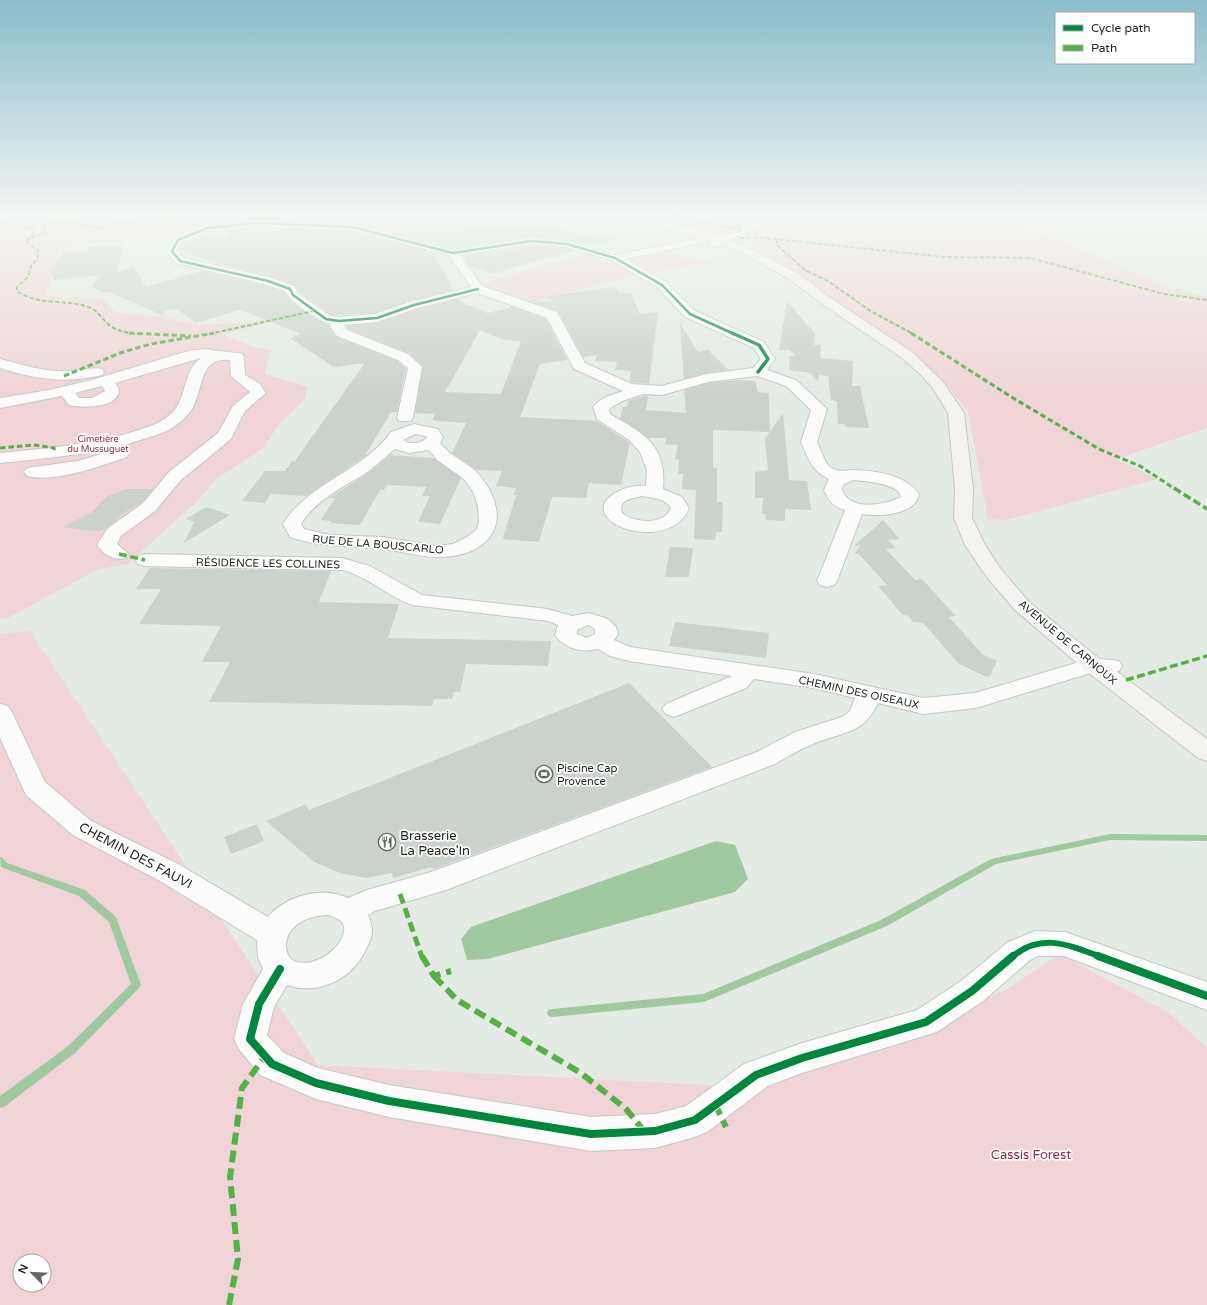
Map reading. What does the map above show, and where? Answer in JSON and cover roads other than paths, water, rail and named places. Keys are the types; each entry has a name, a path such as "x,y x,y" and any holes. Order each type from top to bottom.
{"main road":[{"name":"AVENUE DE CARNOUX","path":"781,276 822,298 907,355 938,385 956,414 964,489 963,518 975,545 993,572 1022,606 1102,666 1204,750"}],"street":[{"path":"246,276 268,281 290,289 293,296 326,319 339,321 377,318 414,304 478,289 552,315 579,366 637,389 662,391 707,378 758,372 791,383 819,409 810,442 820,466 825,471 842,478"},
{"path":"469,276 478,289"},
{"path":"646,276 662,285 690,314 759,345 768,359 758,372"},
{"path":"339,321 337,326 342,333 403,357 415,367 406,403 405,418 396,439 400,446 412,448 429,437"},
{"path":"0,363 26,371 76,376 94,373 168,353 185,352 193,354"},
{"path":"0,403 67,392 74,402 90,403 100,401 112,392 112,389 106,382 193,354 206,353 215,356 228,355 237,357 238,376 242,381 254,386 258,394 238,409 225,436 175,476 148,507 114,533 107,545 119,554"},
{"path":"0,458 79,450 119,442 165,426 177,417 186,406 200,366 215,356"},
{"path":"637,389 607,402 601,407 601,412 603,416 642,443 651,455 656,468 654,492"},
{"name":"RUE DE LA BOUSCARLO","path":"396,439 371,461 315,499 295,517 292,524 297,533 320,540 385,543 423,550 442,551 455,550 480,536 487,528 488,518 484,497 480,486 470,475 442,456 429,437 405,418"},
{"path":"34,472 52,472 82,466 130,449 119,442"},
{"path":"851,475 879,478 894,482 905,488 910,494 909,500 884,510 855,508 842,503 833,496 832,487 835,482 851,475"},
{"path":"827,581 855,508"},
{"name":"RÉSIDENCE LES COLLINES","path":"145,560 342,564 356,566 408,597 419,601 548,615 561,618 570,624 589,619 600,623 607,630 607,634 600,641 618,651 629,654 769,675"},
{"name":"CHEMIN DES OISEAUX","path":"769,675 830,684 910,704 937,705 976,700 1102,666"},
{"path":"674,709 738,683 742,680 746,671"},
{"path":"348,911 367,902 436,882 766,758 804,738 850,724 858,718 866,704 868,693"},
{"name":"CHEMIN DES FAUVI","path":"0,712 35,788 82,828 170,872 273,934"},
{"path":"316,904 334,904 348,911 358,925 358,931 357,943 344,961 323,973 300,976 280,969 270,953 273,934 283,920 298,909 316,904"},
{"path":"280,969 259,1004 250,1039 272,1064 316,1083 389,1101 592,1134 655,1131 695,1120 756,1075 802,1058 926,1022 972,991 1019,951 1035,943 1065,944 1207,996"}],"waterway":[{"path":"552,1013 704,998 884,923 994,861 1110,837 1207,838"},
{"path":"0,860 4,865 82,893 113,920 136,985 71,1050 0,1103"}],"place":[{"name":"Piscine Cap Provence","path":"544,774"},
{"name":"Brasserie La Peace'In","path":"387,842"}],"park label":[{"name":"Cimetière du Mussuguet","path":"98,444"},
{"name":"Cassis Forest","path":"1031,1154"}]}
